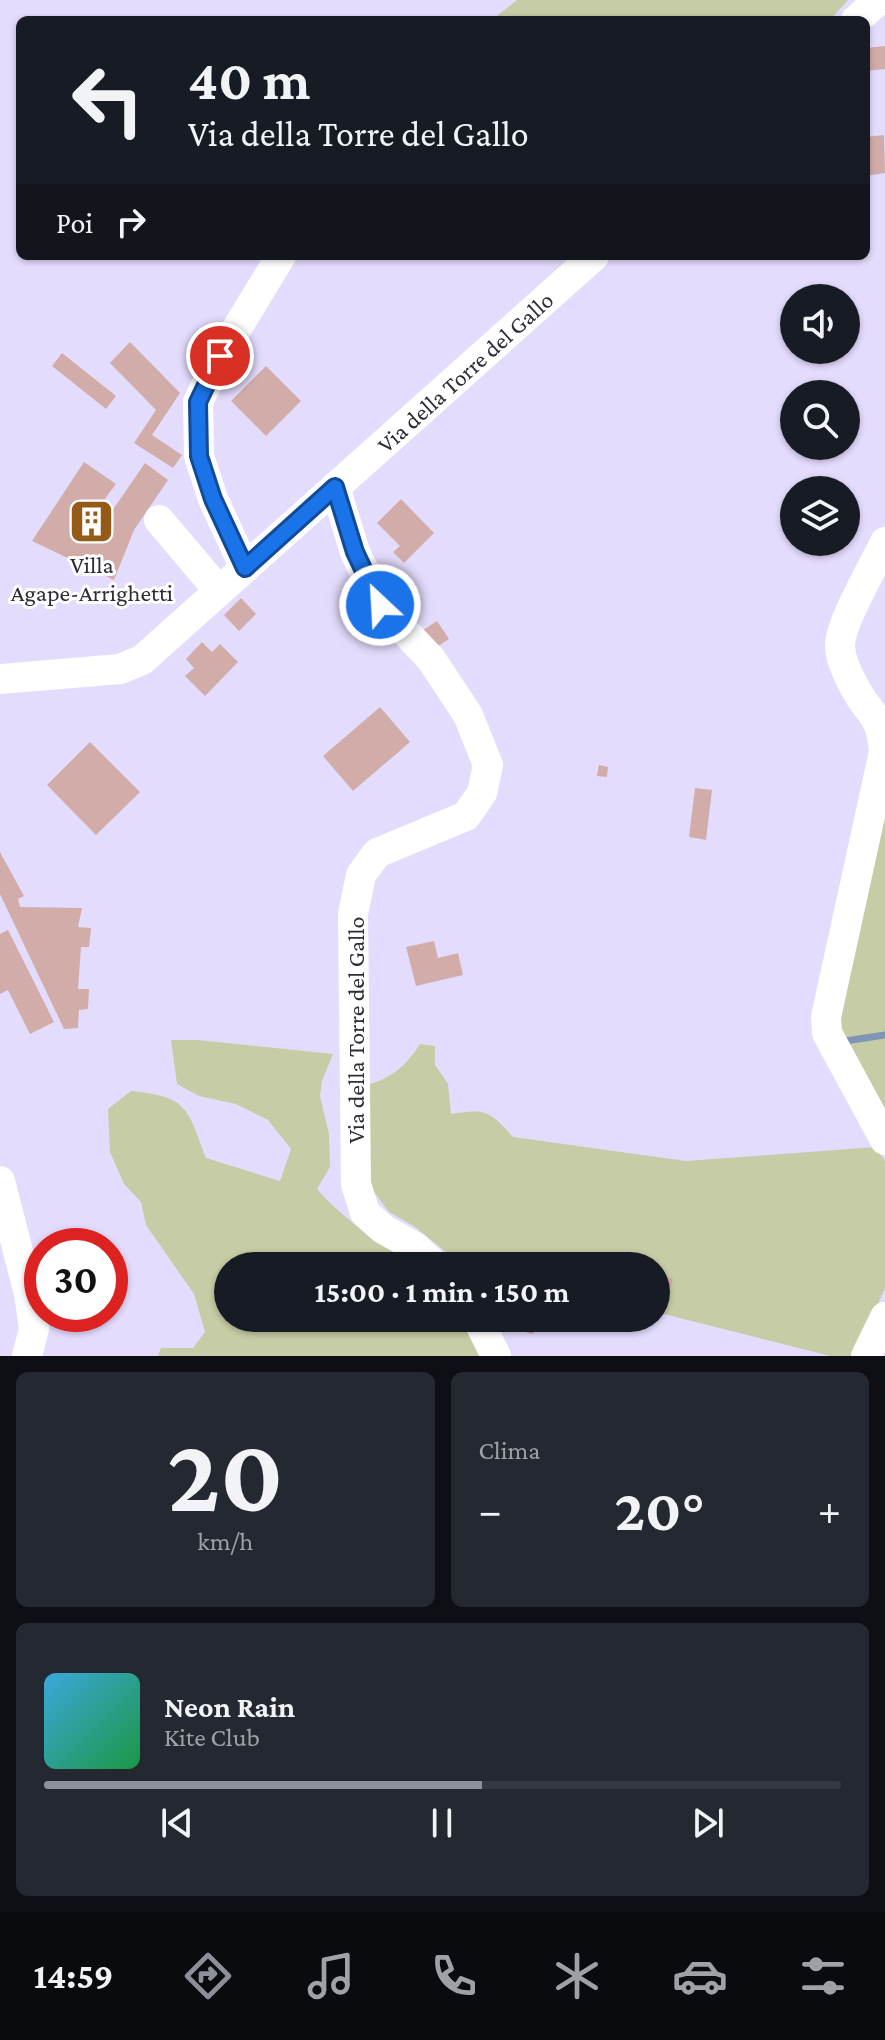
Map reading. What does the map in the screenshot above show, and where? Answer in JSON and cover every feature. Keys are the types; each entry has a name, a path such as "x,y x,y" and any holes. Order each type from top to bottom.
{"street":[{"path":"861,16 879,0"},
{"path":"245,568 213,499 199,456 198,402 220,356 279,260"},
{"name":"Via della Torre del Gallo","path":"0,679 120,669 142,660 590,260"},
{"name":"Via della Torre del Gallo","path":"335,487 355,552 380,605 431,659 468,715 488,765 482,793 466,816 377,853 361,875 353,914 356,1184 365,1213 383,1229 421,1252"},
{"path":"159,520 219,591"},
{"path":"885,542 840,645 855,689 882,729 884,752 826,1017 827,1033 885,1140"},
{"path":"0,1181 29,1294 34,1329 27,1356"},
{"path":"866,1356 885,1317"},
{"path":"484,1332 496,1356"}],"green space":[{"path":"517,0 848,0 834,16 497,16"},
{"path":"885,815 885,1117 836,1030"},
{"path":"171,1040 333,1054 322,1081 320,1096 329,1134 330,1167 317,1189 350,1221 393,1252 214,1252 214,1332 470,1332 486,1356 158,1356 161,1348 193,1348 205,1332 194,1294 146,1225 141,1202 124,1184 110,1152 108,1109 131,1091 175,1101 189,1116 206,1158 280,1181 291,1149 268,1120 236,1104 199,1096 177,1084"},
{"path":"420,1044 435,1046 435,1065 448,1084 451,1114 472,1111 486,1114 513,1137 686,1161 876,1147 885,1161 885,1288 855,1356 830,1356 670,1316 670,1252 446,1252 415,1227 389,1212 371,1188 368,1085 398,1070"}],"building":[{"path":"885,46 885,69 870,71 870,48"},
{"path":"884,135 885,173 870,175 870,137"},
{"path":"130,342 180,393 152,435 182,455 173,468 134,443 156,410 110,363"},
{"path":"62,353 116,396 106,409 52,366"},
{"path":"266,366 301,401 266,436 231,401"},
{"name":"Villa Agape-Arrighetti","path":"84,462 116,484 98,508 110,514 145,463 168,480 134,530 114,580 32,541"},
{"path":"401,499 434,533 404,563 393,552 400,546 377,523"},
{"path":"241,598 256,614 239,631 224,615"},
{"path":"437,621 449,639 435,648 423,630"},
{"path":"202,642 212,652 220,644 238,662 205,696 185,676 194,668 186,659"},
{"path":"380,707 410,742 353,791 323,756"},
{"path":"90,742 140,792 96,835 47,785"},
{"path":"599,765 608,767 607,777 597,776"},
{"path":"695,788 712,790 706,840 689,837"},
{"path":"0,852 24,896 18,899 20,907 82,908 78,927 91,928 89,947 81,947 78,989 89,989 88,1009 79,1010 78,1028 64,1029 0,894"},
{"path":"8,930 54,1022 30,1034 8,990 0,994 0,934"},
{"path":"434,941 438,958 458,953 463,975 416,986 406,947"}],"waterway":[{"path":"845,1041 885,1035"}],"place":[{"name":"Villa Agape-Arrighetti","path":"92,522"}],"route":[{"path":"220,356 198,402 199,456 213,499 245,568 335,487 355,552 380,605"}]}
